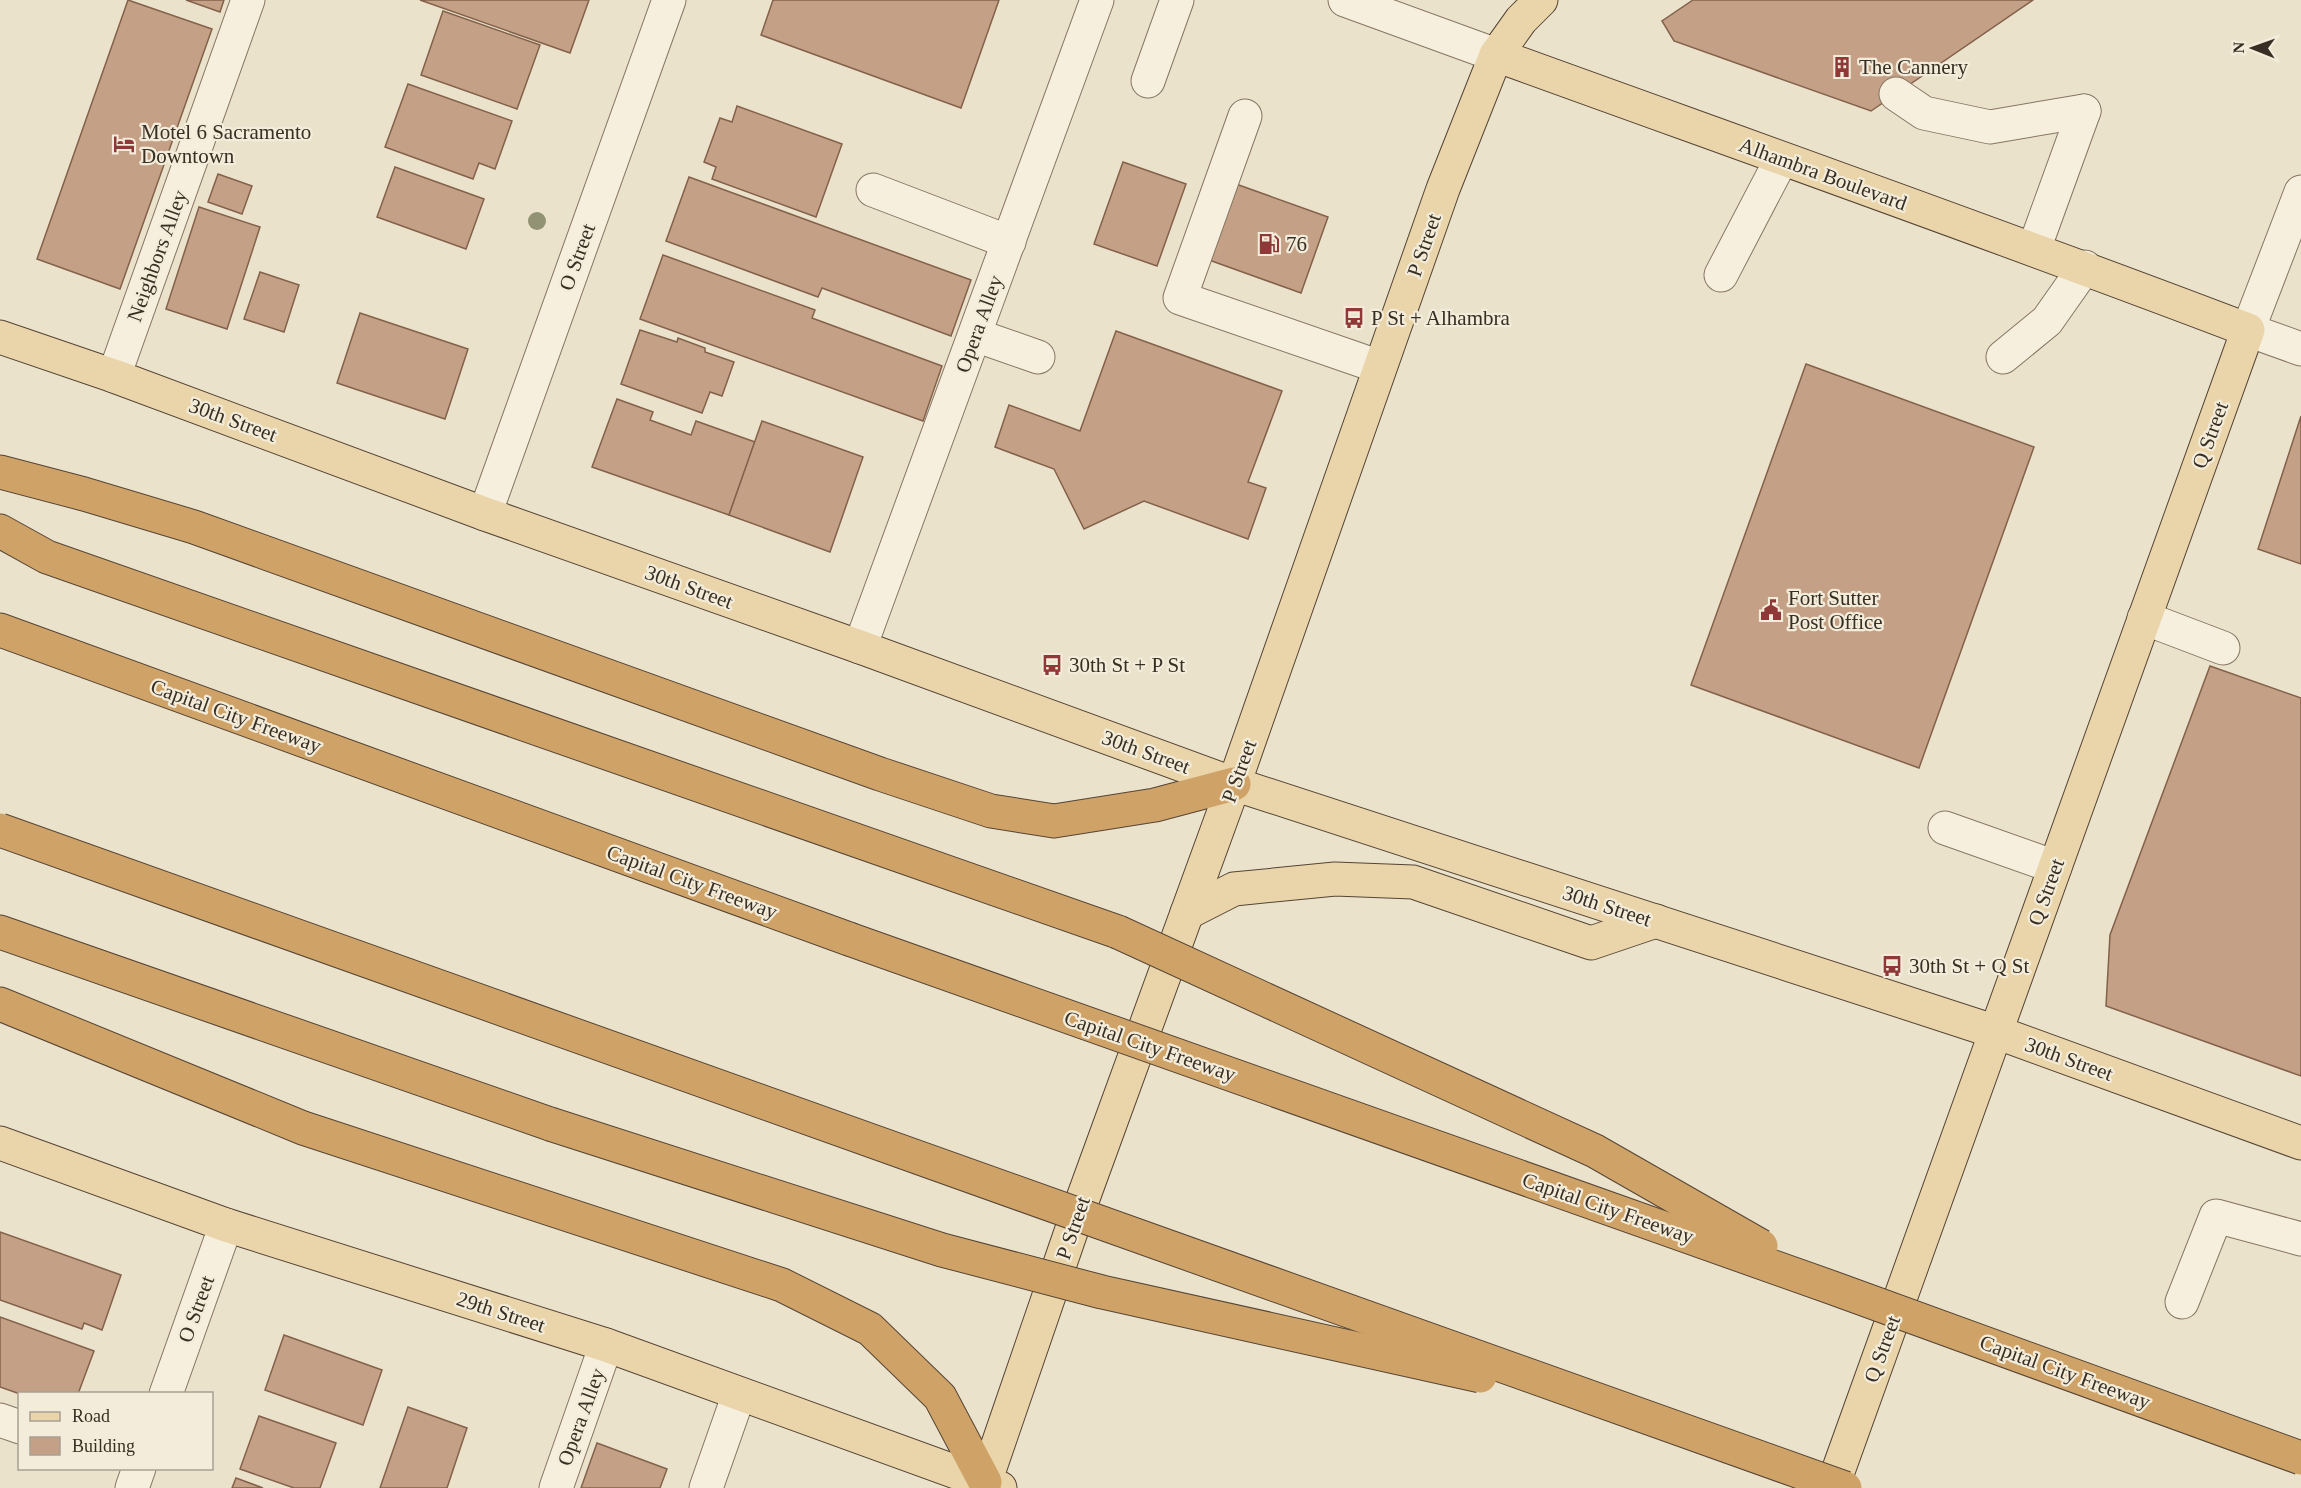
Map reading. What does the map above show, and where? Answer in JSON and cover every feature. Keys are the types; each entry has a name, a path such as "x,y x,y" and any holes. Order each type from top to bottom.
{"highway":[{"path":"0,472 194,527 880,774 991,811 1054,821 1155,805 1234,784"},
{"path":"0,531 47,557 1118,932 1595,1151 1833,1288"},
{"name":"Capital City Freeway","path":"0,630 872,947 1833,1288 2301,1458"},
{"path":"0,830 1845,1488"},
{"path":"0,932 550,1124 942,1250 1102,1292 1620,1408"},
{"path":"0,1004 303,1128 782,1286 870,1329 940,1397 989,1486"}],"main road":[{"name":"P Street","path":"989,1486 1074,1223 1234,784 1443,189 1496,55 1521,20 1541,0"},
{"name":"Alhambra Boulevard","path":"1496,55 1781,160 2085,267 2248,330"},
{"name":"Q Street","path":"1832,1488 2248,330"},
{"name":"30th Street","path":"0,337 114,376 485,514 860,647 1234,784 1996,1032 2301,1143"},
{"path":"1187,913 1234,889 1335,879 1413,882 1592,943 1656,921"},
{"name":"29th Street","path":"0,1143 226,1225 606,1345 989,1486"}],"street":[{"name":"Neighbors Alley","path":"114,376 248,0"},
{"name":"O Street","path":"485,514 669,0"},
{"name":"Opera Alley","path":"860,647 1097,0"},
{"path":"1148,81 1177,0"},
{"name":"Alhambra Boulevard","path":"1345,0 1496,55"},
{"path":"1896,94 1924,113 1990,127 2084,111 2034,249"},
{"path":"1245,116 1180,298 1380,368"},
{"path":"1721,275 1781,160"},
{"path":"873,190 1009,242"},
{"path":"2248,330 2301,192"},
{"path":"2003,357 2047,321 2085,267"},
{"name":"Alhambra Boulevard","path":"2248,330 2301,349"},
{"path":"975,335 1038,357"},
{"path":"2144,618 2223,648"},
{"path":"1945,828 2055,867"},
{"path":"2182,1302 2216,1216 2301,1239"},
{"name":"O Street","path":"167,1392 226,1225"},
{"name":"Opera Alley","path":"555,1488 606,1345"},
{"path":"706,1488 739,1394"},
{"path":"0,1420 18,1426"},
{"path":"132,1488 138,1470"}],"building":[{"name":"Motel 6 Sacramento Downtown","path":"128,0 212,29 120,289 37,259"},
{"path":"186,0 224,0 220,12"},
{"path":"420,0 589,0 570,53"},
{"path":"773,0 999,0 961,108 761,35"},
{"name":"The Cannery","path":"1693,0 2033,0 1871,111 1674,41 1662,21"},
{"path":"443,11 540,45 517,109 421,75"},
{"path":"408,84 512,121 495,169 479,163 473,179 385,147"},
{"path":"737,106 842,144 816,217 712,179 716,167 704,162 720,118 732,122"},
{"path":"1123,162 1186,184 1157,266 1094,244"},
{"path":"395,167 484,199 466,249 377,217"},
{"path":"218,174 252,186 242,214 208,202"},
{"path":"689,177 971,280 951,336 822,288 818,297 666,241"},
{"path":"1236,184 1328,217 1301,293 1209,260"},
{"path":"199,207 260,227 227,329 166,309"},
{"path":"663,255 815,310 812,318 942,366 923,421 640,319"},
{"path":"260,272 299,285 284,332 244,319"},
{"path":"360,313 468,349 445,419 337,383"},
{"path":"640,330 677,342 678,338 705,348 705,352 734,362 722,396 710,392 702,413 621,384"},
{"path":"1116,331 1282,391 1248,482 1266,488 1248,539 1144,501 1084,529 1054,469 995,447 1009,405 1080,431"},
{"path":"1806,364 2034,447 1919,768 1691,685"},
{"path":"617,399 653,412 650,420 691,435 696,421 755,442 729,515 592,467"},
{"path":"2301,416 2301,564 2258,549"},
{"path":"762,421 863,457 830,552 729,515"},
{"path":"2210,666 2301,698 2301,1076 2106,1006 2110,935"},
{"path":"0,1232 121,1275 102,1330 84,1323 82,1329 0,1300"},
{"path":"0,1317 94,1351 79,1392 18,1393 0,1387"},
{"path":"284,1335 382,1370 363,1425 265,1390"},
{"path":"408,1407 467,1428 447,1488 380,1488"},
{"path":"259,1416 336,1443 320,1488 294,1488 240,1469"},
{"path":"597,1443 667,1469 660,1488 581,1488"},
{"path":"236,1478 263,1488 232,1488"}],"place":[{"name":"The Cannery","path":"1842,67"},
{"name":"Motel 6 Sacramento Downtown","path":"124,144"},
{"name":"76","path":"1269,244"},
{"name":"P St + Alhambra","path":"1354,318"},
{"name":"Fort Sutter Post Office","path":"1771,610"},
{"name":"30th St + P St","path":"1052,665"},
{"name":"30th St + Q St","path":"1892,966"}]}
